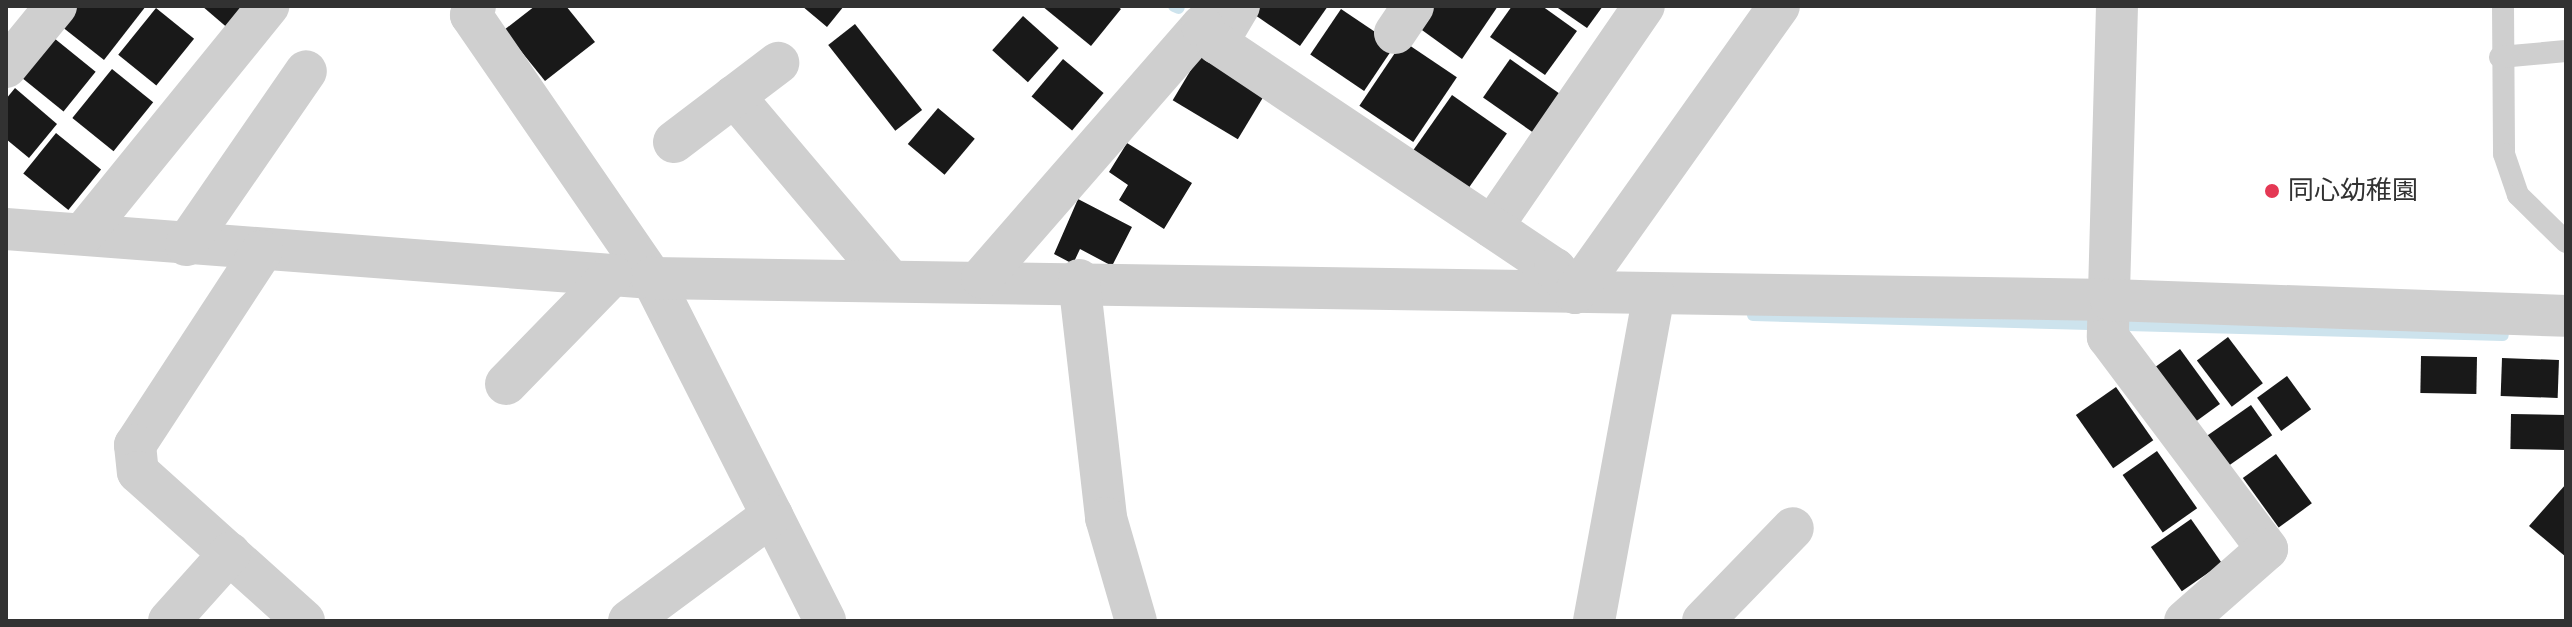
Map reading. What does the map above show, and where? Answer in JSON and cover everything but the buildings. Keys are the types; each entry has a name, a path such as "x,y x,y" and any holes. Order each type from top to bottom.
{"street":[{"path":"6,67 56,6"},
{"path":"83,234 268,6"},
{"path":"475,6 471,15 632,276 772,515 825,621"},
{"path":"982,278 1203,25 1239,6"},
{"path":"1497,219 1644,6"},
{"path":"1575,293 1779,6"},
{"path":"2117,6 2110,315 2267,549 2185,621"},
{"path":"1203,25 1497,219 1555,269 1575,293"},
{"path":"674,142 778,63"},
{"path":"186,245 306,71"},
{"path":"734,96 888,278"},
{"path":"6,229 262,251 632,276 982,278 1654,294 2110,315 2566,316"},
{"path":"262,251 135,445 138,472 304,621"},
{"path":"506,384 632,276"},
{"path":"1079,280 1106,518 1136,621"},
{"path":"1594,621 1654,294"},
{"path":"629,621 772,515"},
{"path":"1703,621 1793,528"},
{"path":"169,621 230,553"}],"lane":[{"path":"2503,6 2500,57 2508,168 2518,195 2566,242"},
{"path":"2500,57 2566,51"}],"waterway":[{"path":"1174,6 1179,8"},
{"path":"1753,315 2503,335"}],"place":[{"name":"同心幼稚園","path":"2272,191"}]}
